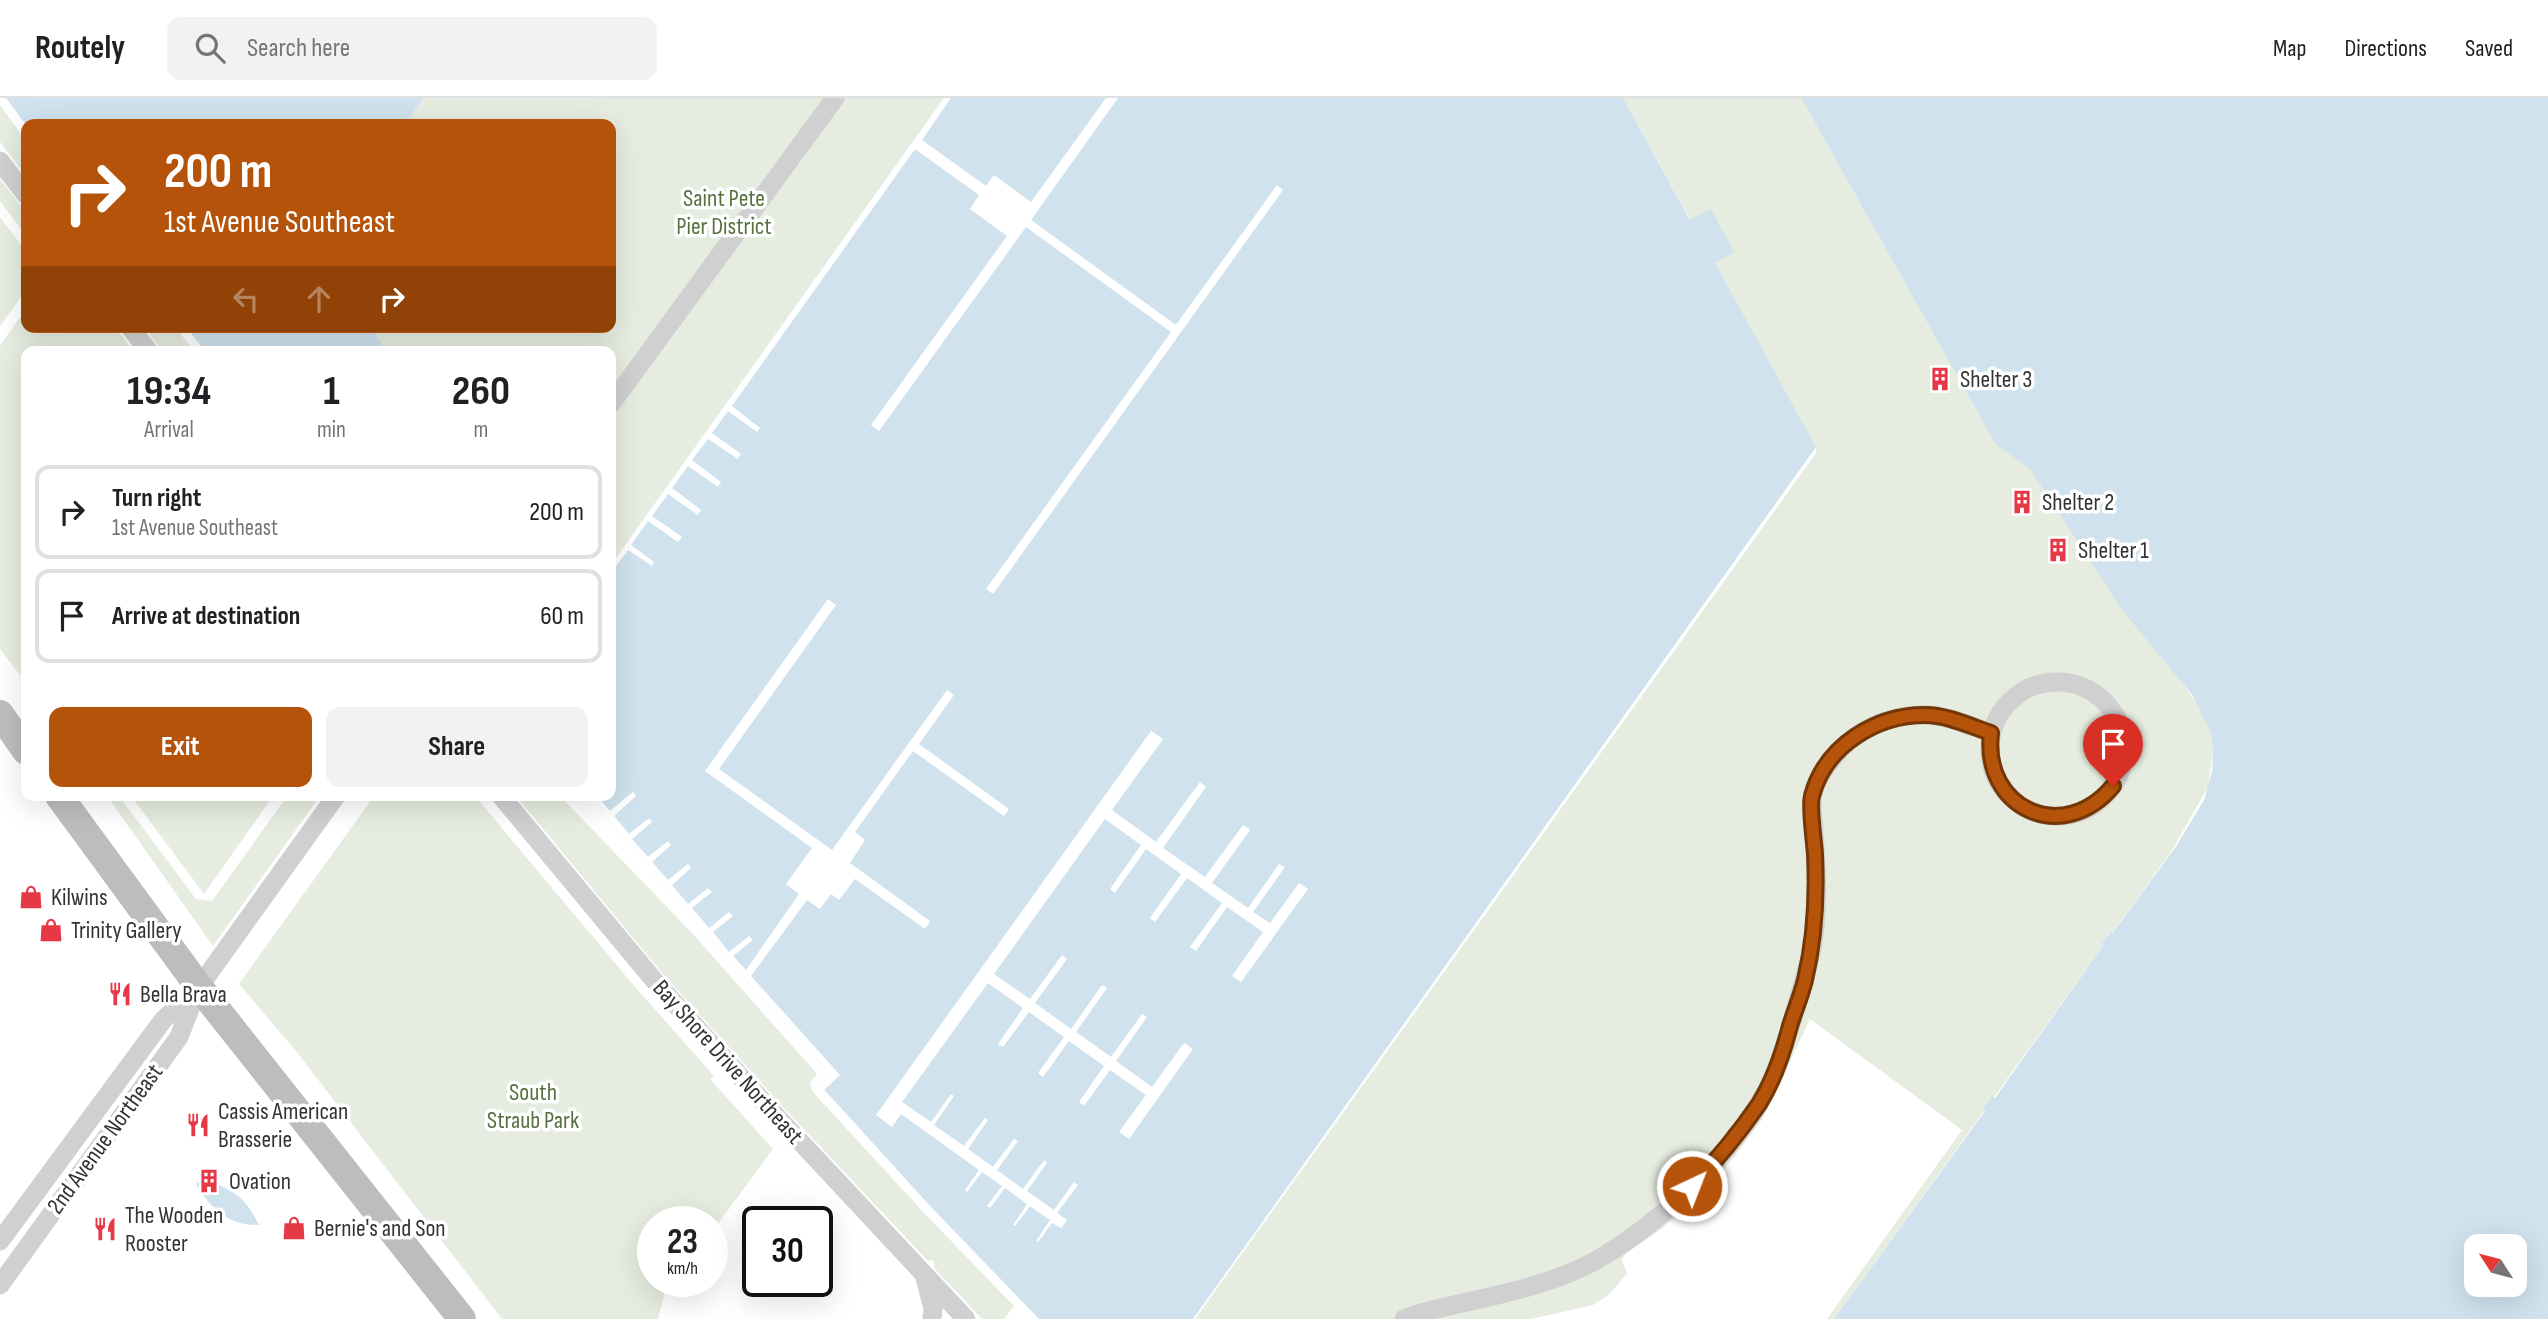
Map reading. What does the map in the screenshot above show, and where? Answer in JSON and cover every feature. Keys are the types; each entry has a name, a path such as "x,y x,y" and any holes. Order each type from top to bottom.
{"street":[{"path":"616,397 835,98"},
{"path":"0,161 21,188"},
{"path":"2062,681 2092,690 2104,699 2121,726 2124,757 2113,786 2090,808 2060,817 2044,815 2029,811 2004,792 1991,764 1991,733 1997,718 2017,694 2038,684 2062,681"},
{"path":"0,714 21,744"},
{"path":"1404,1319 1531,1286 1592,1262 1644,1227 1692,1186 1717,1159 1760,1102 1784,1052 1804,982 1815,928 1816,883 1811,797 1825,768 1844,743 1869,728 1896,718 1926,715 1952,720 1991,733"},
{"path":"63,801 199,987 462,1319"},
{"name":"2nd Avenue Northeast","path":"0,1241 163,1020 199,987 332,801"},
{"name":"Bay Shore Drive Northeast","path":"505,801 653,979 767,1106 966,1319"},
{"name":"2nd Avenue Northeast","path":"0,1285 179,1037 199,987"},
{"path":"924,1274 933,1308 932,1319"}],"green space":[{"name":"Saint Pete Pier District","path":"424,98 944,98 616,558 616,346 383,346 375,333 616,333 616,119 409,119"},
{"path":"1623,98 1801,98 1996,445 2030,469 2201,709 2210,731 2213,750 2208,787 2171,852 2113,931 2111,930 2101,944 2103,946 1834,1319 1827,1319 1962,1130 1810,1019 1763,1118 1734,1157 1702,1195 1660,1230 1625,1254 1622,1260 1627,1273 1610,1294 1593,1305 1531,1319 1195,1319 1816,453 1816,447"},
{"path":"0,105 21,134 21,169 0,142"},
{"path":"0,179 21,206 21,229 0,201"},
{"path":"0,217 21,245 21,297 0,326"},
{"path":"21,316 21,333 120,333 129,346 21,346 21,676 0,649 0,345"},
{"path":"149,333 180,333 190,346 158,346"},
{"path":"111,801 123,801 196,899 212,901 283,801 316,801 213,946"},
{"path":"135,801 269,801 204,894"},
{"name":"South Straub Park","path":"370,801 479,801 630,981 714,1076 710,1079 773,1149 728,1210 728,1206 637,1206 637,1297 664,1297 658,1319 502,1319 296,1051 239,984"},
{"path":"520,801 565,801 692,933 817,1074 810,1083 812,1091 1014,1306 1004,1319 982,1319 935,1269 933,1260 928,1261 662,973"}],"water":[{"path":"6,98 424,98 409,119 22,119"},
{"path":"944,98 1623,98 1690,220 1711,209 1734,252 1715,263 1816,447 1193,1319 1039,1319 932,1208 820,1085 831,1075 592,801 616,801 616,558"},
{"path":"1801,98 2548,98 2548,1319 1834,1319 1985,1111 1983,1109 1992,1096 1995,1098 2103,946 2101,944 2111,931 2113,932 2175,848 2204,800 2212,771 2210,731 2193,696 2123,611 2030,469 1996,445"},
{"path":"191,333 375,333 383,346 201,346"},
{"path":"205,1180 224,1187 244,1201 259,1225 248,1225 221,1214 207,1200 196,1183"}],"pier":[{"path":"944,98 951,98 922,140 986,186 994,175 1031,202 1106,98 1118,98 1031,220 1176,325 1277,185 1283,190 993,594 986,589 1171,332 1026,227 879,431 871,425 1007,236 970,209 979,195 915,149 732,406 760,428 757,432 728,411 712,433 741,454 738,459 708,439 692,460 721,482 718,487 688,466 672,488 701,510 698,515 668,494 652,516 682,537 678,542 648,521 631,545 654,562 652,566 628,550 616,566 616,558"},
{"path":"828,599 836,605 719,769 832,850 947,690 954,695 919,744 1009,809 1004,816 913,751 855,832 865,840 850,863 930,921 925,929 855,879 839,900 831,894 820,909 807,900 751,976 840,1075 824,1090 820,1085 831,1075 592,801 601,801 610,811 633,792 636,796 614,816 629,834 649,818 652,822 632,839 648,857 668,841 671,845 652,862 668,880 688,864 691,868 672,885 688,904 708,888 712,892 692,908 709,928 729,912 733,916 713,932 729,952 749,936 753,940 733,956 746,970 799,894 786,884 812,848 705,771"},
{"path":"1151,731 1163,739 1112,810 1156,842 1200,782 1206,787 1163,848 1205,877 1243,825 1250,830 1212,883 1248,908 1279,864 1285,867 1253,912 1270,923 1299,883 1308,889 1241,982 1232,976 1263,932 1227,907 1196,951 1190,947 1222,903 1187,878 1155,922 1150,918 1181,874 1146,849 1115,893 1110,889 1141,845 1105,819 994,974 1030,999 1062,955 1067,959 1035,1003 1071,1029 1102,985 1107,988 1076,1032 1111,1057 1142,1014 1147,1017 1116,1061 1152,1087 1184,1043 1193,1049 1129,1139 1119,1132 1146,1095 1110,1070 1084,1106 1079,1102 1104,1066 1069,1041 1043,1077 1038,1073 1064,1037 1029,1012 1003,1047 998,1044 1023,1008 988,983 902,1102 931,1122 951,1094 954,1096 934,1125 964,1146 985,1118 988,1120 968,1149 993,1167 1014,1139 1018,1141 997,1170 1023,1189 1044,1160 1047,1163 1027,1191 1054,1210 1074,1182 1078,1185 1057,1213 1067,1220 1061,1228 1052,1223 1038,1242 1036,1241 1050,1220 1030,1206 1015,1226 1013,1225 1027,1204 1005,1188 990,1208 987,1206 1002,1186 982,1172 967,1192 965,1190 979,1170 901,1114 892,1127 876,1115"}],"place":[{"name":"Shelter 3","path":"1940,379"},
{"name":"Shelter 2","path":"2022,502"},
{"name":"Shelter 1","path":"2058,550"},
{"name":"Kilwins","path":"31,897"},
{"name":"Trinity Gallery","path":"51,930"},
{"name":"Bella Brava","path":"120,994"},
{"name":"Cassis American Brasserie","path":"198,1125"},
{"name":"Ovation","path":"209,1181"},
{"name":"Bernie's and Son","path":"294,1228"},
{"name":"The Wooden Rooster","path":"105,1229"}],"route":[{"path":"1692,1186 1717,1159 1760,1102 1784,1052 1804,982 1815,928 1816,883 1811,797 1825,768 1844,743 1869,728 1896,718 1926,715 1952,720 1991,733 1989,748 1996,779 2004,792 2029,811 2060,817 2076,814 2090,808 2113,786"}]}
